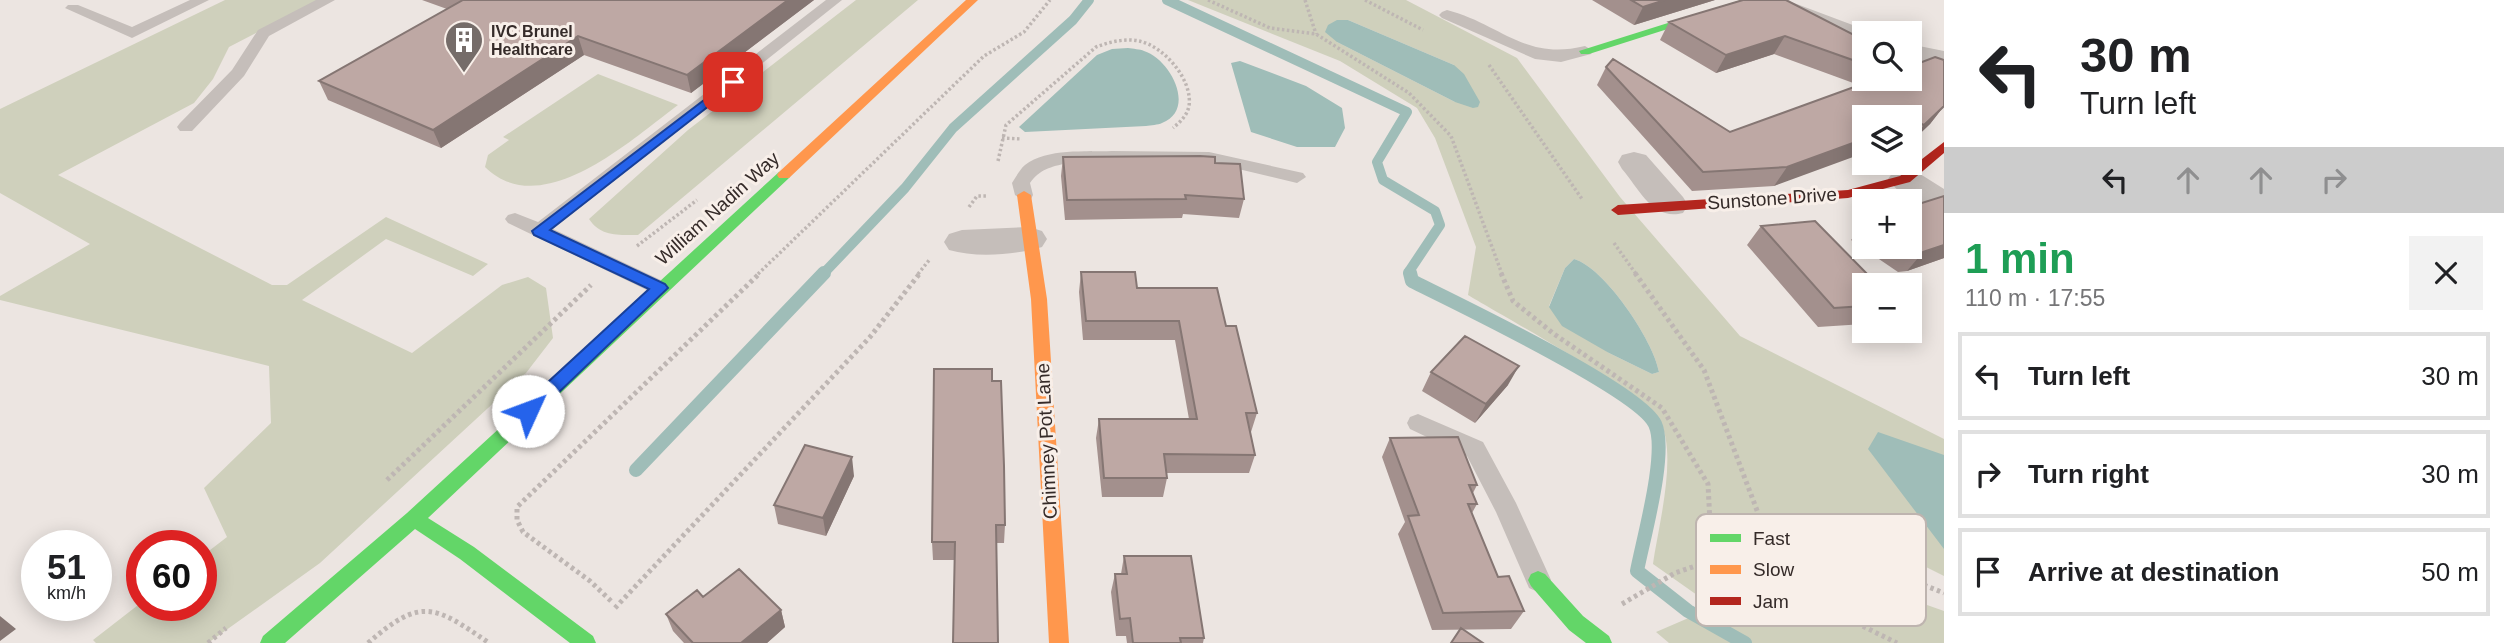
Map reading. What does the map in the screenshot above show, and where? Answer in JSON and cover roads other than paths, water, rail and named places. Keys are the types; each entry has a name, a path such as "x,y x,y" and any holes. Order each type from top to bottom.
{"street":[{"name":"William Nadin Way","path":"270,643 414,519 972,0"},
{"path":"1585,51 1753,0"},
{"path":"1761,0 1852,34"},
{"path":"1922,56 1944,60"},
{"name":"Sunstone Drive","path":"1619,210 1848,194 1905,179 1944,146"},
{"path":"1634,162 1671,205"},
{"path":"1905,179 1944,205"},
{"name":"Chimney Pot Lane","path":"1024,195 1039,299 1059,643"},
{"path":"953,236 1029,239"},
{"path":"414,519 467,553 586,643"},
{"path":"1538,580 1576,623 1602,643"}],"lane":[{"path":"73,8 132,33 202,0"},
{"path":"186,127 239,73 263,33 328,0"},
{"path":"539,231 835,0"},
{"path":"1447,15 1535,54 1561,57 1585,51"},
{"path":"1024,195 1021,183 1030,170 1043,163 1068,158 1209,157 1297,177"},
{"path":"514,219 660,288"},
{"path":"1418,423 1475,449 1507,510 1538,580"}],"water":[{"path":"1337,20 1348,20 1454,65 1464,74 1480,102 1478,107 1455,102 1337,42 1325,32 1328,25"},
{"path":"1112,49 1142,50 1154,56 1170,74 1179,96 1178,107 1172,116 1160,124 1146,126 1025,132 1019,127 1097,55"},
{"path":"1240,61 1306,86 1342,108 1345,128 1335,147 1297,147 1251,132 1231,63"},
{"path":"1574,259 1599,276 1626,307 1648,342 1659,372 1652,374 1562,326 1549,307 1565,268"},
{"path":"1878,432 1944,455 1944,549 1926,525 1926,514 1917,514 1868,449"}],"waterway":[{"path":"823,274 905,188 953,128 1073,20 1089,0"},
{"path":"1167,0 1407,112 1377,162 1383,180 1435,211 1440,225 1410,270 1411,274"},
{"path":"636,470 824,273"},
{"path":"1410,273 1412,281 1582,369 1642,409 1655,424 1659,454 1657,474 1637,571 1696,615"},
{"path":"1715,626 1745,643"}],"place":[{"name":"IVC Brunel Healthcare","path":"464,74"}]}
